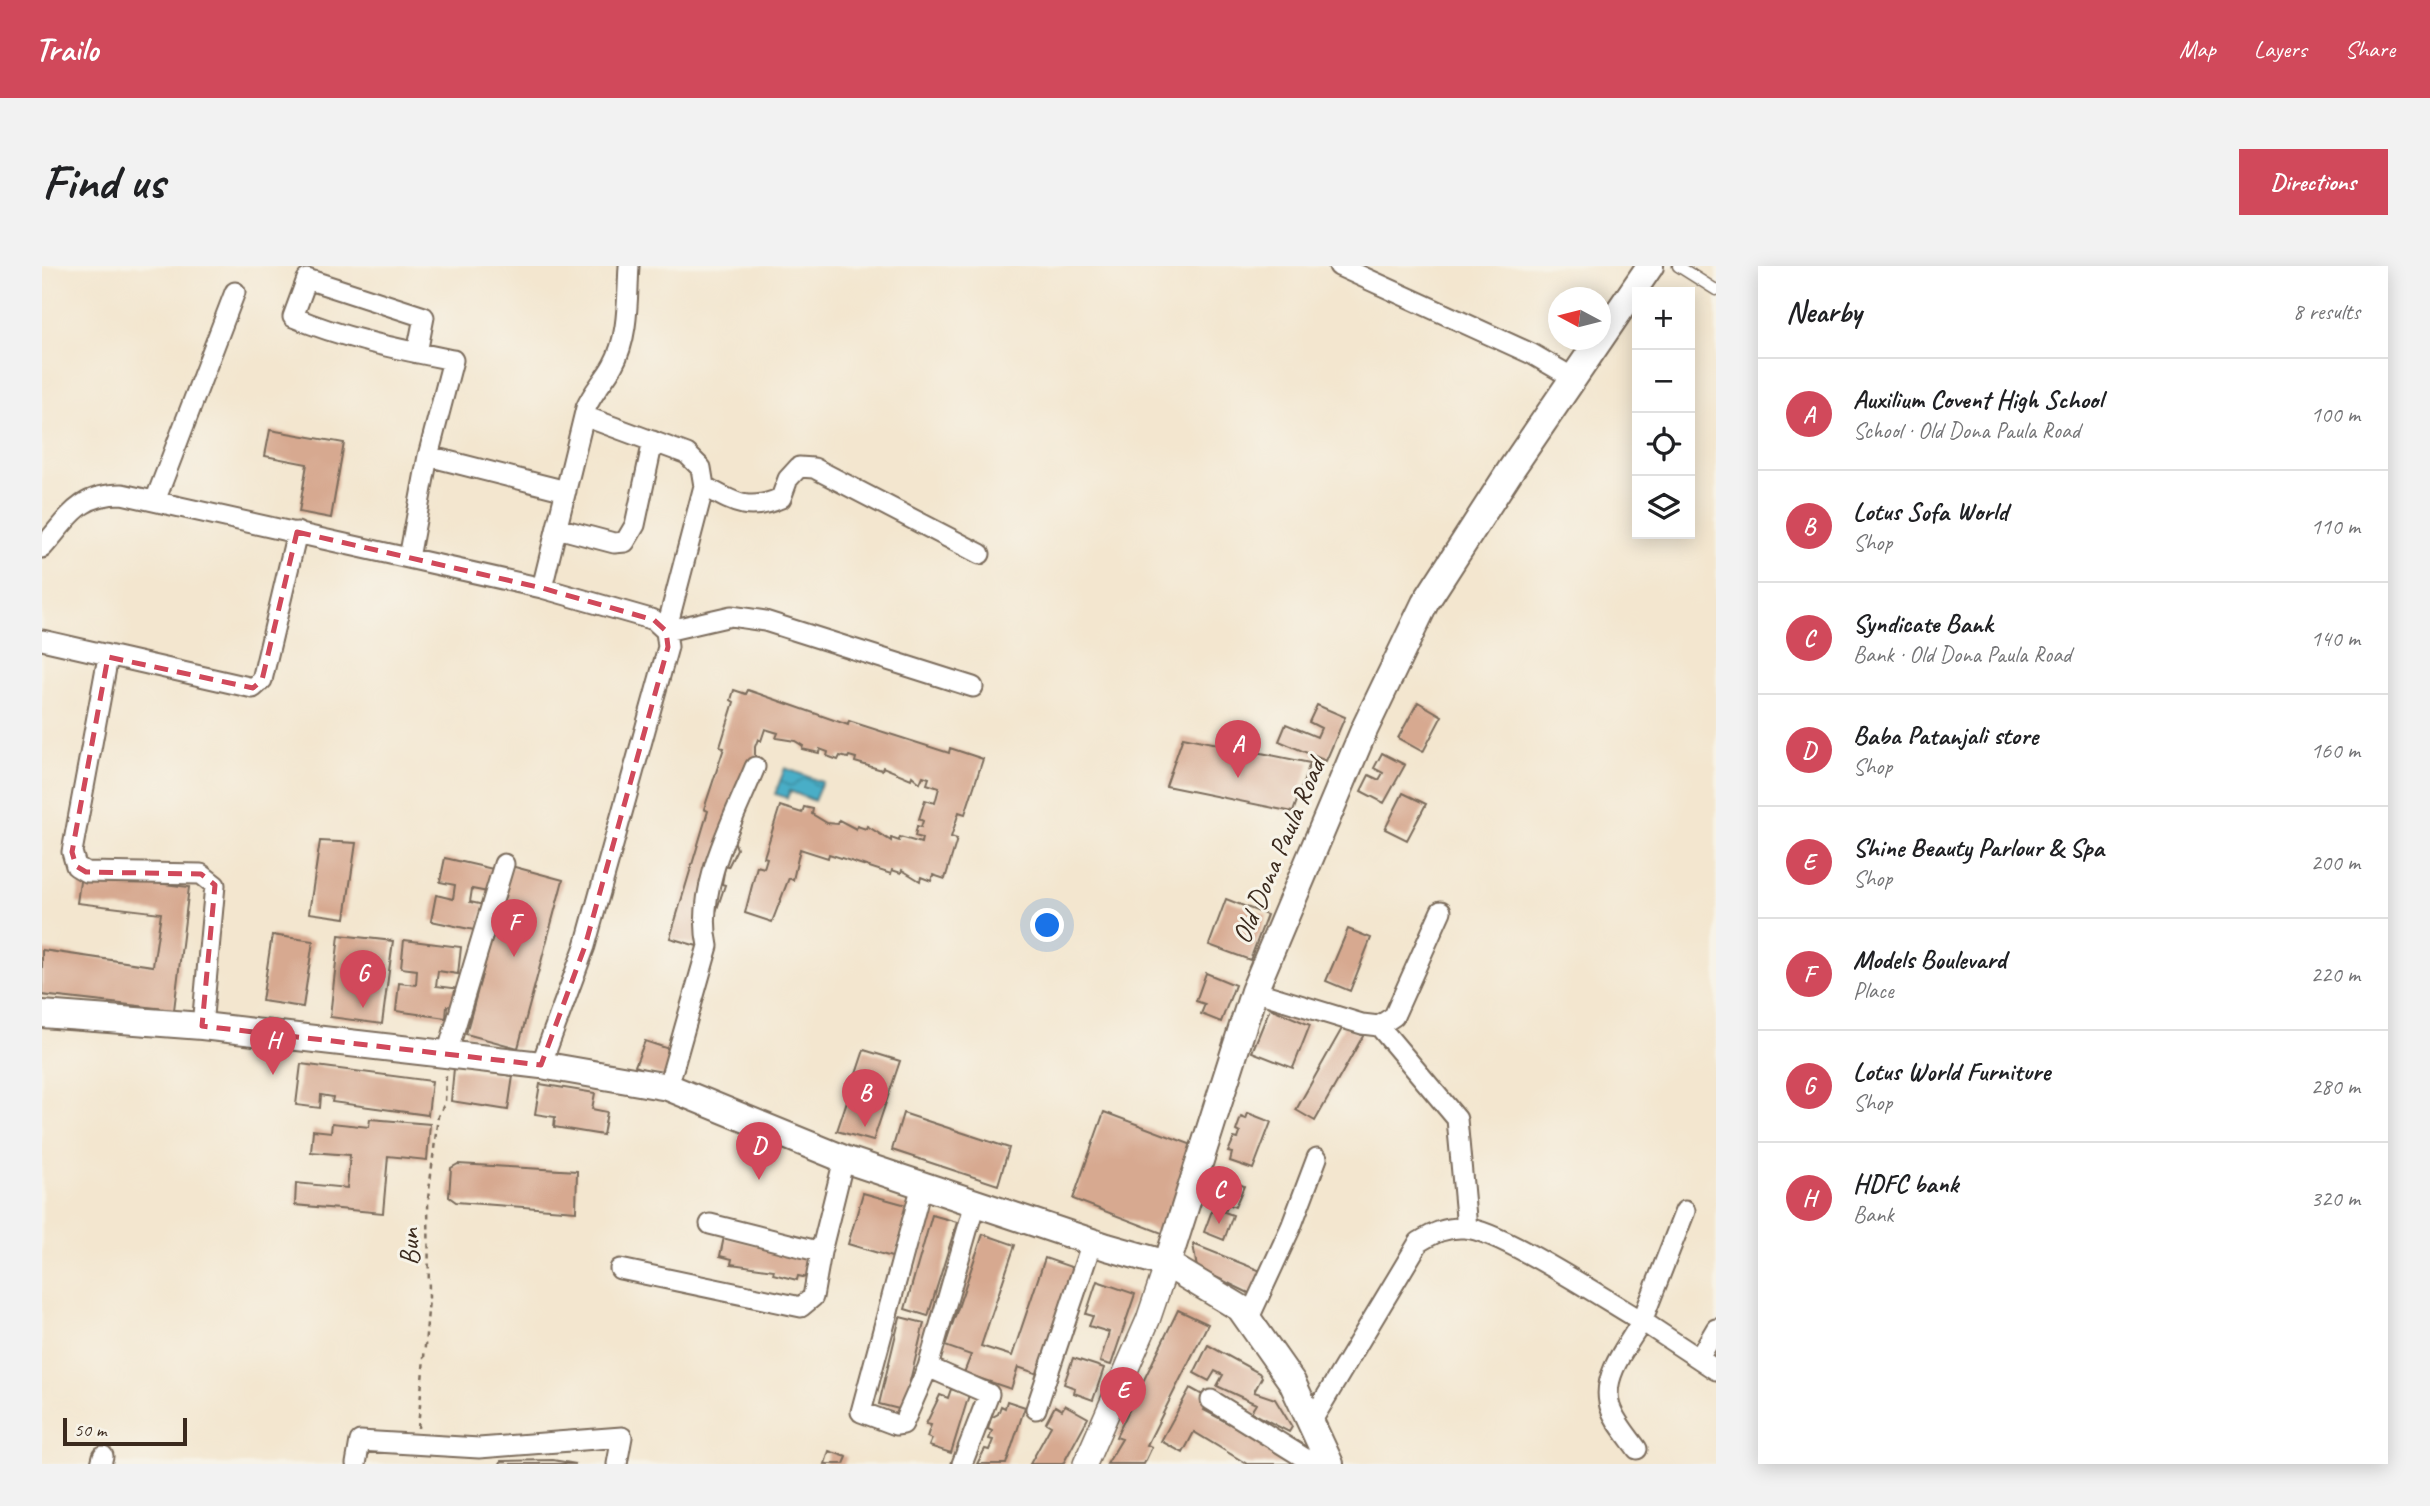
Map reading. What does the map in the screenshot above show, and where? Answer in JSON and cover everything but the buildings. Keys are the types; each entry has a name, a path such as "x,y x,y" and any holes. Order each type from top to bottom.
{"main road":[{"name":"Old Dona Paula Road","path":"1167,1264 1254,990 1364,730 1425,603 1512,468 1650,266"},
{"path":"42,1014 202,1026 447,1054 541,1065 668,1087 844,1159 1092,1242 1167,1264 1240,1308 1292,1382 1330,1464"}],"street":[{"path":"542,588 584,416 593,392 614,365 622,342 629,266"},
{"path":"1339,266 1482,330 1575,379"},
{"path":"409,558 428,456 453,360 417,353 329,332 293,317 307,279 424,317 417,353"},
{"path":"155,501 235,292"},
{"path":"541,1065 585,946 668,647 666,631 704,486 701,468 687,454 584,416"},
{"path":"557,528 614,543 625,542 635,525 653,441"},
{"path":"428,456 566,491"},
{"path":"704,486 738,505 763,506 780,498 788,479 799,467 814,468 980,554"},
{"path":"42,548 83,502 101,494 122,494 542,588 654,620 666,631"},
{"path":"42,640 253,688 262,680 297,533"},
{"path":"666,631 731,615 765,621 973,687"},
{"path":"108,657 72,852 76,866 86,872 201,874 215,885 202,1026"},
{"path":"668,1087 708,946 705,930 706,904 720,855 755,767"},
{"path":"447,1054 504,864"},
{"path":"1254,990 1362,1024 1378,1026 1394,1016 1441,911"},
{"path":"1378,1026 1457,1119 1467,1228"},
{"path":"1248,1320 1291,1227 1317,1158"},
{"path":"620,1269 801,1307 813,1297 844,1159"},
{"path":"922,1185 861,1412 897,1425 903,1424 928,1367 975,1203"},
{"path":"1637,1449 1609,1404 1608,1385 1615,1366 1642,1321 1685,1211"},
{"path":"710,1224 821,1252"},
{"path":"1311,1422 1419,1242 1440,1229 1467,1228 1500,1239 1642,1321 1716,1370"},
{"path":"1036,1409 1092,1242"},
{"path":"1085,1464 1100,1436 1148,1320 1167,1264"},
{"path":"1699,1359 1716,1329"},
{"path":"928,1367 989,1394 962,1464"},
{"path":"1211,1400 1314,1464"},
{"path":"356,1464 360,1441 416,1442 477,1456 622,1437 617,1464"}],"lane":[{"path":"1678,266 1716,290"}],"path":[{"name":"Bun","path":"416,1442 429,1299 428,1199 438,1116 445,1103 447,1054"}],"highlighted area":[{"path":"297,532 542,588 654,620 666,631 668,647 585,946 541,1065 202,1026 215,885 201,874 86,872 76,866 72,852 108,657 253,688 262,680"}],"water":[{"path":"785,768 822,782 814,801 790,791 787,798 775,794"}],"place":[{"name":"Auxilium Covent High School","path":"1238,778"},
{"name":"Models Boulevard","path":"514,957"},
{"name":"Lotus World Furniture","path":"363,1008"},
{"name":"HDFC bank","path":"273,1075"},
{"name":"Lotus Sofa World","path":"865,1127"},
{"name":"Baba Patanjali store","path":"759,1180"},
{"name":"Syndicate Bank","path":"1219,1224"},
{"name":"Shine Beauty Parlour & Spa","path":"1123,1425"}]}
